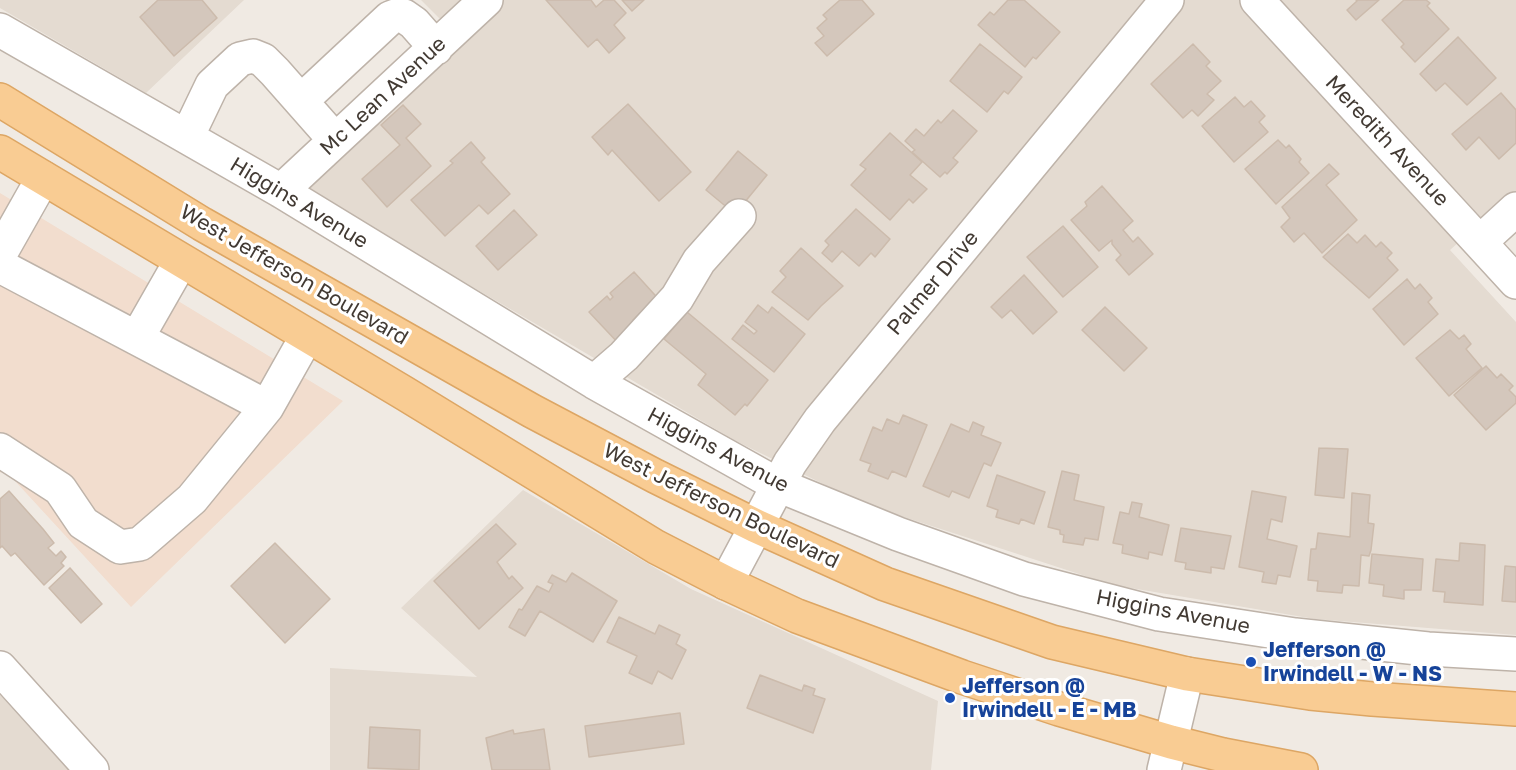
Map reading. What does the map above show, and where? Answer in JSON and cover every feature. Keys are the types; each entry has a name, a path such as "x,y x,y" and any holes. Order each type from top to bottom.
{"main road":[{"name":"West Jefferson Boulevard","path":"0,100 202,224 532,411 756,526 885,584 1041,638 1187,674 1311,693 1516,708"},
{"name":"West Jefferson Boulevard","path":"0,152 404,393 656,547 726,584 797,616 962,677 1059,709 1167,756 1223,755 1301,770"},
{"path":"181,261 202,224"},
{"path":"404,393 427,352"}],"street":[{"name":"Mc Lean Avenue","path":"281,191 486,0"},
{"name":"Palmer Drive","path":"726,584 790,463 820,420 1167,0"},
{"name":"Meredith Avenue","path":"1257,0 1516,282"},
{"path":"300,101 390,18 398,15 404,16 436,48"},
{"name":"Higgins Avenue","path":"0,30 281,191 594,382 778,484 898,534 1024,579 1159,614 1295,635 1428,649 1516,654"},
{"path":"187,137 212,85 240,59 253,56 263,60 275,72 335,140"},
{"path":"0,254 43,178"},
{"path":"1480,242 1516,209"},
{"path":"594,382 624,356 677,298 699,261 739,216"},
{"path":"137,338 181,261"},
{"path":"0,266 267,407"},
{"path":"0,450 60,489 83,523 120,547 140,544 192,499 267,407 307,336"},
{"path":"0,668 92,770"},
{"path":"1167,756 1187,674"}],"shaded area":[{"path":"0,0 244,0 146,93 0,8"},
{"path":"421,0 1516,0 1516,191 1450,250 1516,322 1516,635 1315,619 1113,585 864,504 736,441 305,189 467,35 439,18"},
{"path":"0,193 343,401 131,607 4,469 0,473"},
{"path":"523,490 691,589 938,701 931,770 330,770 330,668 477,677 401,608"},
{"path":"0,694 71,770 0,770"}],"building":[{"path":"158,0 202,0 217,18 174,56 140,17"},
{"path":"546,0 591,0 596,7 604,0 614,0 626,13 614,25 625,38 609,53 597,39 588,47"},
{"path":"622,0 644,0 632,11"},
{"path":"840,0 862,0 874,14 827,56 815,43 824,36 817,28 827,19 823,15"},
{"path":"1008,0 1024,0 1060,32 1036,59 1033,57 1025,67 978,25 990,12 994,15"},
{"path":"1356,0 1379,0 1356,20 1347,10"},
{"path":"1404,0 1426,0 1430,3 1427,6 1449,29 1415,62 1401,47 1404,44 1382,20"},
{"path":"1458,37 1496,78 1467,105 1445,83 1436,91 1420,74"},
{"path":"980,44 1022,77 1008,94 1004,91 987,112 950,81"},
{"path":"1193,44 1210,62 1206,66 1221,81 1207,94 1214,100 1198,116 1192,110 1183,118 1151,84"},
{"path":"1501,93 1516,110 1516,143 1499,159 1479,137 1466,150 1452,134"},
{"path":"1235,97 1244,107 1251,101 1265,116 1259,122 1268,132 1234,162 1202,126"},
{"path":"628,104 691,172 659,201 612,150 608,155 592,137"},
{"path":"403,105 421,124 406,138 431,166 387,207 362,179 400,145 381,125"},
{"path":"953,110 977,131 953,158 958,162 947,174 945,172 940,177 912,152 915,150 905,141 916,129 924,136 938,120 941,123"},
{"path":"890,133 922,162 910,175 927,189 913,203 909,199 890,220 851,185 866,169 860,165"},
{"path":"1278,140 1286,148 1289,145 1309,173 1276,204 1245,169"},
{"path":"471,142 485,158 481,162 510,194 488,214 479,205 445,236 411,200 453,163 450,161"},
{"path":"738,151 767,175 735,214 706,190"},
{"path":"1329,164 1339,174 1326,185 1357,220 1322,253 1304,233 1294,242 1281,227 1290,218 1282,207"},
{"path":"1102,186 1133,221 1123,230 1133,242 1138,237 1153,254 1129,275 1116,260 1121,255 1112,244 1112,240 1099,251 1071,220 1087,206 1085,202"},
{"path":"856,209 890,239 875,257 871,253 859,266 842,251 832,262 822,253 829,245 825,241"},
{"path":"514,210 537,235 498,270 476,246"},
{"path":"1063,226 1098,267 1063,297 1027,257"},
{"path":"1348,234 1357,243 1365,235 1376,247 1381,242 1392,253 1387,258 1398,270 1369,298 1323,257"},
{"path":"801,248 843,286 808,320 772,292 786,277 780,271"},
{"path":"634,272 664,305 647,320 640,313 633,320 640,327 620,345 589,312 607,296 610,300 613,297 610,293"},
{"path":"1024,275 1057,312 1033,334 1011,310 1002,318 991,307"},
{"path":"1407,279 1415,289 1420,284 1432,298 1428,302 1438,314 1404,345 1373,309"},
{"path":"758,305 768,313 772,307 805,334 774,372 732,339 743,325 754,334 757,331 745,322"},
{"path":"1105,307 1147,348 1124,371 1082,330"},
{"path":"687,312 768,380 747,406 745,404 735,415 698,385 706,374 664,339"},
{"path":"1450,330 1459,339 1464,335 1471,344 1466,349 1482,368 1449,396 1416,358"},
{"path":"1486,366 1497,378 1501,374 1513,386 1509,390 1516,397 1516,403 1486,430 1454,395"},
{"path":"903,415 927,425 906,477 892,471 888,479 868,471 871,464 860,460 873,427 882,431 887,419 899,424"},
{"path":"973,422 984,427 981,435 1001,443 991,466 984,463 969,498 952,491 949,497 923,486 951,424 969,432"},
{"path":"1319,448 1348,449 1344,498 1315,495"},
{"path":"1062,471 1079,475 1074,500 1104,507 1098,540 1085,538 1083,545 1063,542 1064,535 1060,534 1060,530 1048,527"},
{"path":"997,475 1045,492 1034,524 1021,519 1019,524 996,517 998,510 987,506"},
{"path":"9,491 54,543 48,548 56,556 61,551 66,557 61,563 64,566 44,585 15,553 11,556 2,546 0,548 0,499"},
{"path":"1252,491 1286,497 1282,522 1271,519 1267,539 1297,546 1290,577 1278,575 1276,584 1262,582 1264,572 1239,567"},
{"path":"1352,493 1370,495 1368,523 1374,524 1369,556 1361,555 1359,586 1343,585 1342,593 1317,591 1318,581 1308,580 1311,549 1316,549 1318,533 1350,537"},
{"path":"1132,502 1142,504 1139,517 1169,525 1162,555 1149,552 1148,559 1122,553 1123,545 1113,543 1120,512 1129,514"},
{"path":"496,524 516,544 497,562 509,579 512,576 523,588 479,629 434,581"},
{"path":"1181,528 1231,536 1224,569 1211,567 1211,573 1185,569 1186,563 1175,561"},
{"path":"275,543 330,599 285,643 231,586"},
{"path":"1460,543 1485,545 1483,605 1444,602 1445,592 1433,591 1436,559 1459,561"},
{"path":"1372,554 1423,559 1421,590 1404,590 1404,599 1383,596 1384,585 1369,583"},
{"path":"1505,566 1516,567 1516,602 1502,601"},
{"path":"70,568 102,604 81,623 49,588"},
{"path":"572,573 617,601 593,642 540,611 525,636 509,627 519,609 522,610 537,586 549,592 553,584 548,582 552,575 566,582"},
{"path":"619,617 655,634 659,625 680,635 676,644 686,650 672,679 658,671 652,684 629,673 637,656 607,642"},
{"path":"760,675 802,691 804,685 815,689 813,695 825,699 813,733 747,708"},
{"path":"680,713 684,744 589,757 585,726"},
{"path":"370,727 420,730 419,770 368,768"},
{"path":"544,729 550,770 492,770 486,738 513,730 514,734"}],"place":[{"name":"Jefferson @ Irwindell - W - NS","path":"1251,662"},
{"name":"Jefferson @ Irwindell - E - MB","path":"950,698"}]}
